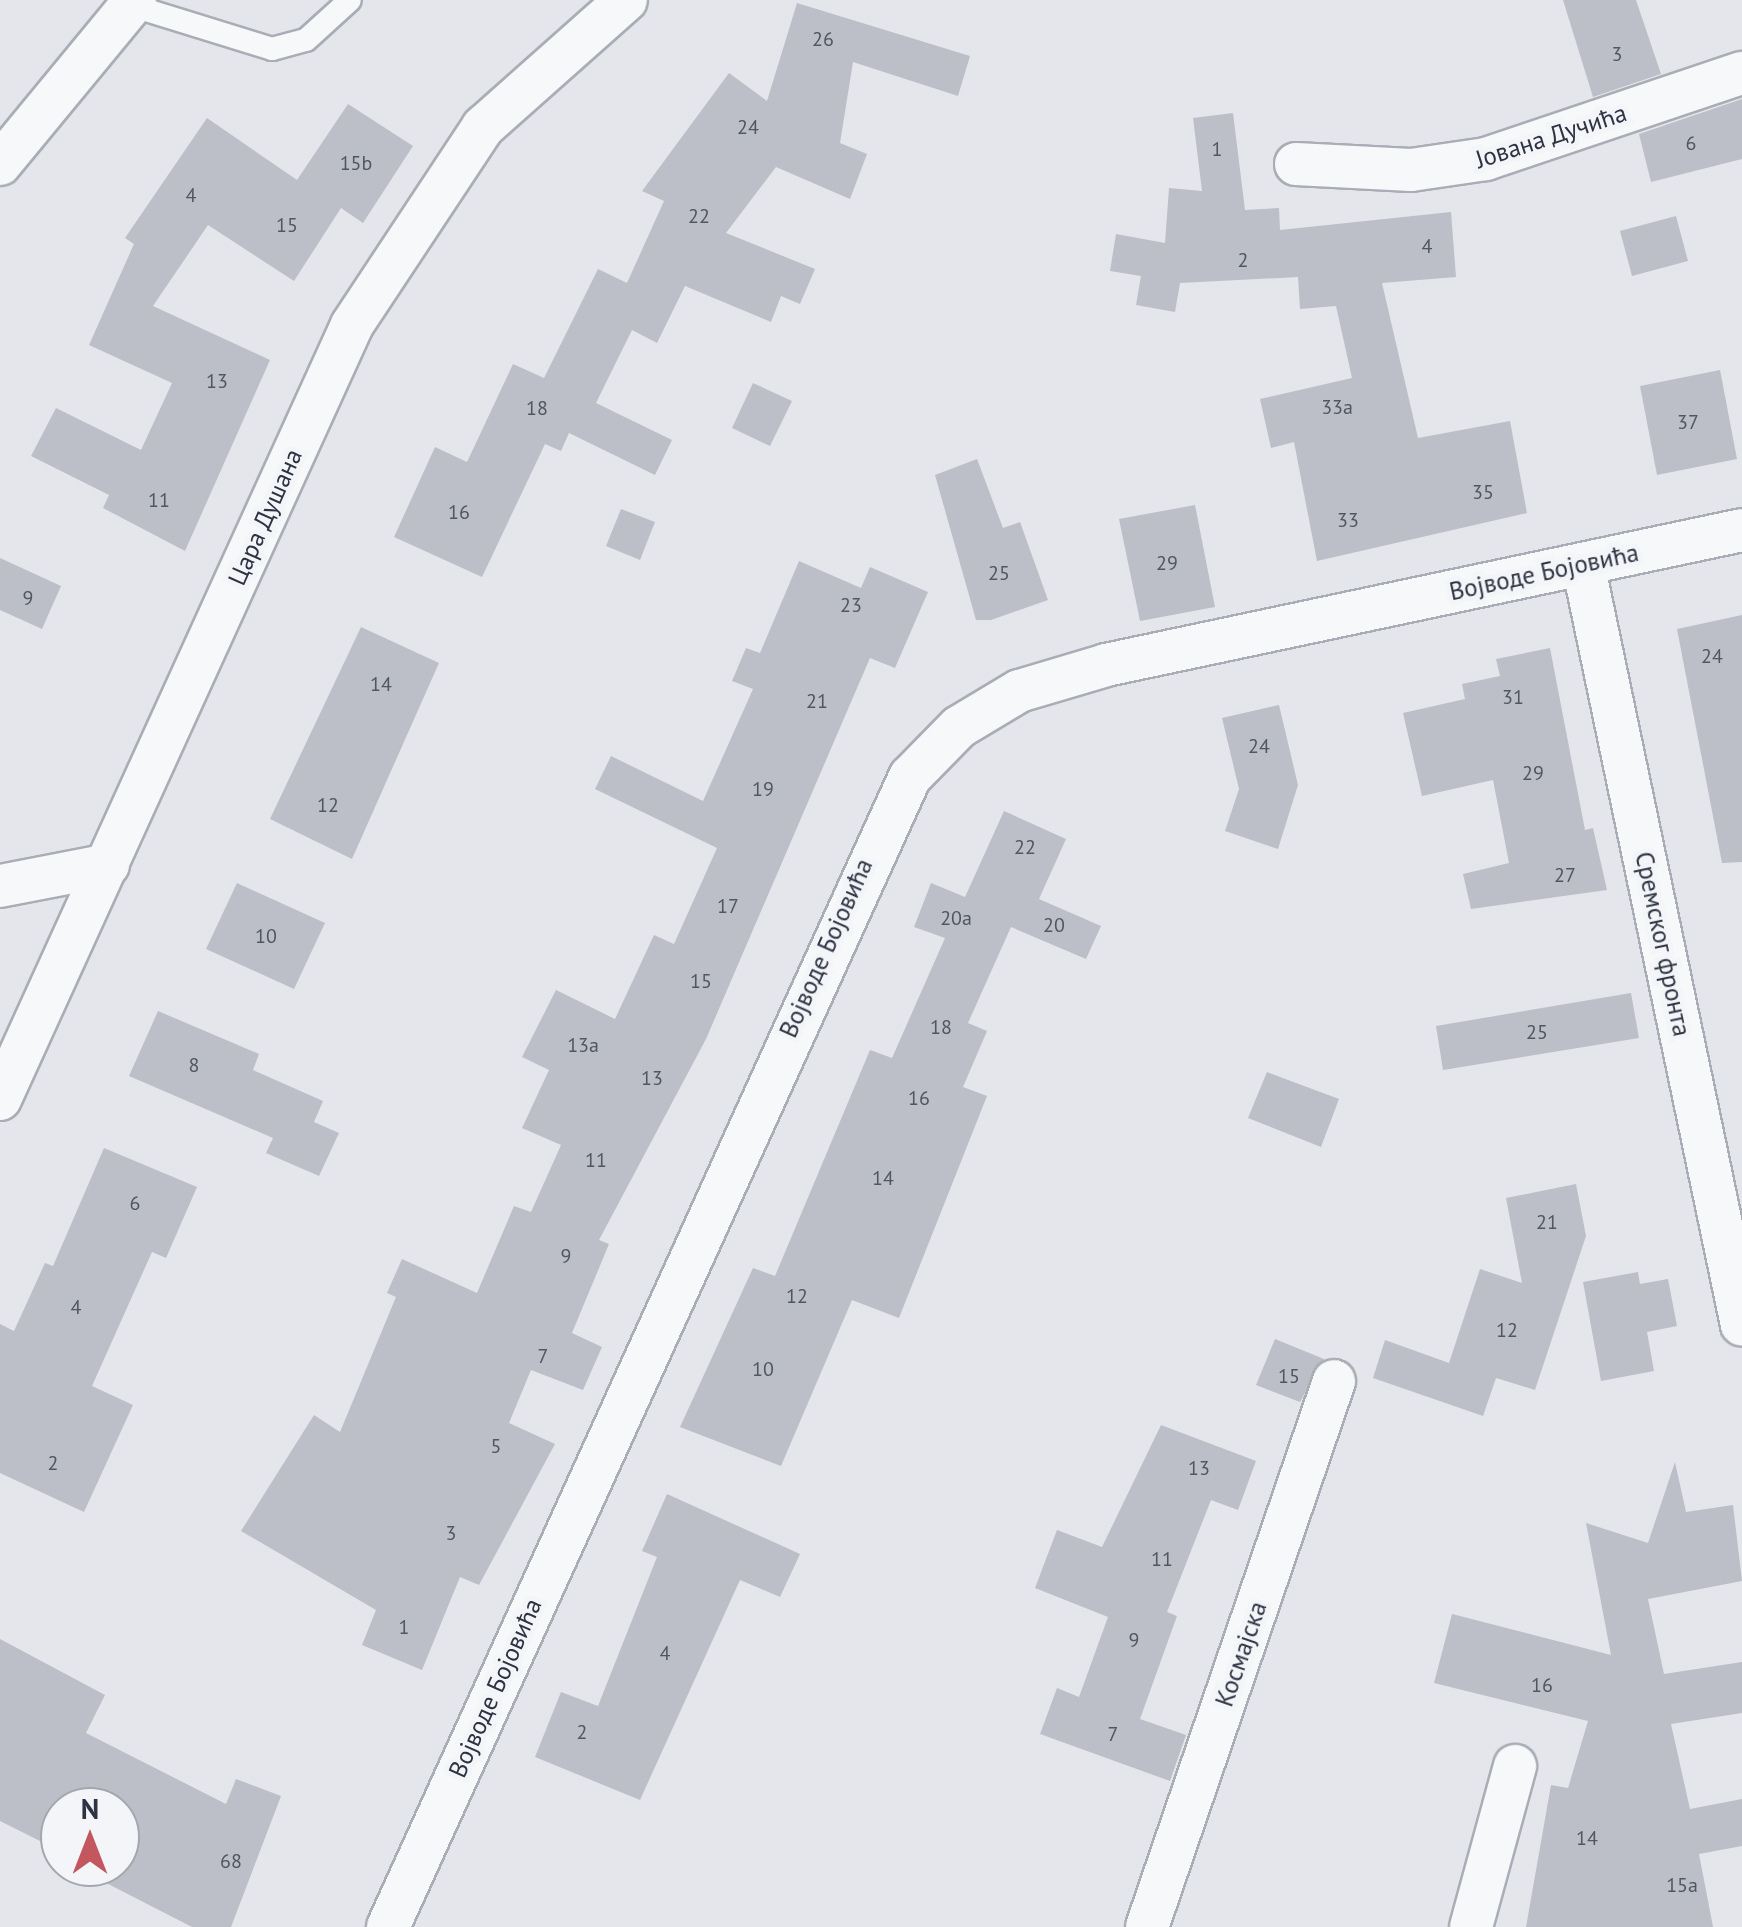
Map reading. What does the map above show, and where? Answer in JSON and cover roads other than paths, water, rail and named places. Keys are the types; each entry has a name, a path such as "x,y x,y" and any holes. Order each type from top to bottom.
{"street":[{"name":"Цара Душана","path":"0,1099 352,325 484,128 626,0"},
{"path":"0,164 132,3"},
{"name":"Јована Дучића","path":"1296,164 1394,171 1486,159 1742,73"},
{"name":"Војводе Бојовића","path":"388,1927 910,777 959,727 1018,691 1742,530"},
{"name":"Сремског фронта","path":"1583,564 1742,1326"},
{"path":"0,886 108,865"},
{"name":"Космајска","path":"1147,1927 1334,1381"},
{"path":"1470,1927 1515,1766"}],"lane":[{"path":"132,3 272,49 306,40 350,0"}]}
